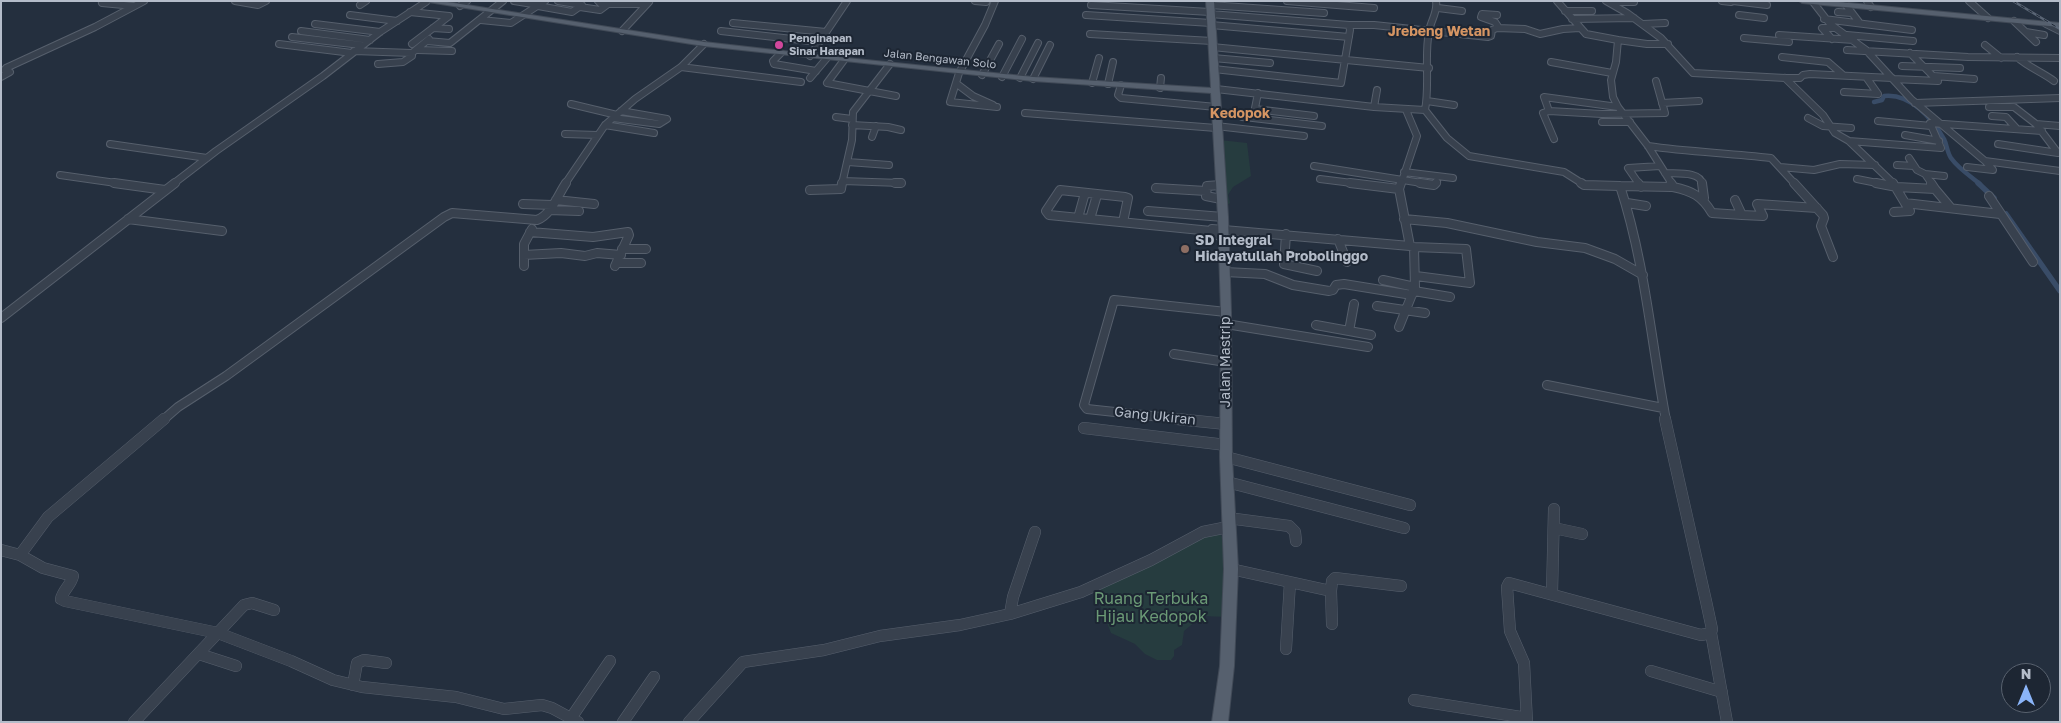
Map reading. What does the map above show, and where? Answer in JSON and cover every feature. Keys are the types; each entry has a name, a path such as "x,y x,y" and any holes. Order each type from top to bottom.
{"main road":[{"path":"1802,1 1846,5 1869,4 2060,25"},
{"name":"Jalan Bengawan Solo","path":"426,2 463,4 704,44 959,73 1033,80 1216,90"},
{"name":"Jalan Mastrip","path":"1210,14 1216,90 1216,127 1221,164 1220,229 1225,272 1226,451 1231,569 1226,684 1220,722"}],"street":[{"path":"105,1 102,3 135,6"},
{"path":"1,77 10,72 4,70 6,68 94,28 144,1"},
{"path":"235,1 258,5 266,1"},
{"path":"360,5 366,1"},
{"path":"442,50 503,1"},
{"path":"514,1 572,12 580,7 600,10 608,4"},
{"path":"481,20 510,23 546,1"},
{"path":"558,1 582,5 580,7"},
{"path":"598,1 601,4 626,5 635,2 649,3"},
{"path":"810,56 847,1"},
{"path":"975,1 986,2"},
{"path":"957,84 973,96 996,106 951,103 959,73 995,1"},
{"path":"1287,1 1374,8"},
{"path":"1557,1 1586,34 1618,40 1664,44"},
{"path":"1722,1 1767,5"},
{"path":"1970,1 1988,18"},
{"path":"1,318 207,158 323,76 361,45 426,2"},
{"path":"1607,2 1634,2"},
{"path":"1607,2 1642,24 1693,73 1785,78 1800,78 1803,75 1810,74 1843,75 1938,81 1910,53"},
{"path":"1732,2 1736,6 1739,17 1764,18"},
{"path":"1811,2 1824,19 1855,40 1866,50 1934,124 1986,162 1993,170 1967,167"},
{"path":"622,31 649,3"},
{"path":"1090,5 1210,14 1350,31 1378,25 1488,37 1492,36 1492,30 1499,28 1524,29 1540,34 1556,30 1580,28"},
{"path":"1422,111 1427,101 1429,31 1437,5 1462,11"},
{"path":"1846,5 1859,22"},
{"path":"1565,11 1592,11"},
{"path":"410,12 449,16 412,44"},
{"path":"1838,12 1852,13"},
{"path":"1086,15 1324,13"},
{"path":"1210,14 1350,31"},
{"path":"1497,15 1482,14 1481,17 1496,22 1499,28"},
{"path":"350,15 397,21"},
{"path":"1572,19 1631,18"},
{"path":"1824,19 1912,30"},
{"path":"2014,20 2036,42"},
{"path":"734,22 826,32"},
{"path":"1642,24 1665,23"},
{"path":"316,24 380,32"},
{"path":"2046,24 2060,31"},
{"path":"432,28 449,29"},
{"path":"1832,39 1822,28 1835,28"},
{"path":"301,31 370,40"},
{"path":"721,31 819,42"},
{"path":"1214,70 1341,83 1350,31"},
{"path":"2026,32 2044,35"},
{"path":"1090,34 1212,44 1238,50 1308,57 1310,53 1326,54 1329,59 1429,68"},
{"path":"312,48 332,35"},
{"path":"1783,41 1778,35 1855,40"},
{"path":"1847,35 1913,40"},
{"path":"292,37 361,45"},
{"path":"1744,38 1795,42"},
{"path":"1002,77 1022,39"},
{"path":"378,64 403,62 428,40 450,42"},
{"path":"1618,40 1616,62 1612,73 1610,89 1624,114 1648,146 1673,187"},
{"path":"1020,78 1038,43"},
{"path":"279,44 353,52 452,51"},
{"path":"524,266 524,244 530,232 537,220 545,215 553,205 576,165 605,125 681,67 704,44"},
{"path":"982,75 999,44"},
{"path":"1033,80 1050,45"},
{"path":"1984,45 2001,58"},
{"path":"1947,48 1957,56"},
{"path":"1847,50 2001,58 2060,58"},
{"path":"781,53 772,62 774,64 816,71"},
{"path":"1782,57 1828,62 1843,75"},
{"path":"810,78 827,58"},
{"path":"1092,83 1099,58"},
{"path":"1213,58 1270,63"},
{"path":"2017,58 2028,66 2041,71 2054,81"},
{"path":"844,60 828,83 896,96"},
{"path":"1108,84 1113,62"},
{"path":"1551,62 1612,73"},
{"path":"810,190 840,189 852,140 853,112 890,64"},
{"path":"1902,66 1960,68"},
{"path":"681,67 801,82"},
{"path":"1844,92 1878,94 1866,76"},
{"path":"1934,76 1974,79"},
{"path":"1161,78 1164,88 1164,102"},
{"path":"1785,78 1824,115 1839,136 1849,141 1897,187 1910,211 1894,212"},
{"path":"1554,139 1544,117 1544,113 1549,111 1624,114 1665,113 1656,81"},
{"path":"1121,85 1118,96 1121,98 1216,107"},
{"path":"1216,90 1257,98 1422,111 1447,138 1469,156 1564,172 1584,185 1673,187 1690,191 1704,198"},
{"path":"1374,107 1377,90"},
{"path":"1549,111 1544,97 1624,114"},
{"path":"1253,118 1257,98"},
{"path":"1914,101 2060,98"},
{"path":"1427,101 1454,105"},
{"path":"1662,103 1699,101"},
{"path":"571,104 617,115 659,124 667,118 617,115"},
{"path":"1989,107 2014,107 2036,124 2059,152"},
{"path":"1255,109 1314,116"},
{"path":"1399,327 1404,309 1414,291 1416,276 1412,246 1404,219 1399,189 1417,136 1406,110"},
{"path":"1024,113 1216,127 1304,136"},
{"path":"1602,122 1624,114"},
{"path":"1992,116 2006,117 2017,128"},
{"path":"836,117 852,122 900,130"},
{"path":"1242,117 1322,126"},
{"path":"1808,118 1832,127 1851,128"},
{"path":"1878,121 2042,131"},
{"path":"1849,141 1941,148 1934,124"},
{"path":"2036,124 2060,126"},
{"path":"605,125 654,133"},
{"path":"872,137 876,126"},
{"path":"565,134 598,135"},
{"path":"1905,135 1939,141"},
{"path":"2050,141 2060,142"},
{"path":"110,144 207,158"},
{"path":"1998,144 2059,152"},
{"path":"1648,146 1688,152 1730,152 1766,157 1774,160 1824,218 1821,226 1833,257"},
{"path":"1909,158 1917,170 1925,174 1944,176"},
{"path":"848,162 889,165"},
{"path":"1986,162 2060,171"},
{"path":"1780,167 1814,170 1840,164 1875,165"},
{"path":"1897,165 1914,166"},
{"path":"1314,166 1403,176 1453,178"},
{"path":"1641,187 1628,168 1663,169 1698,176 1702,180 1704,198 1712,213 1763,216 1757,204 1817,208"},
{"path":"1346,171 1347,183"},
{"path":"1925,174 1951,208"},
{"path":"60,176 164,190"},
{"path":"1403,176 1434,185 1437,182"},
{"path":"1320,179 1399,189"},
{"path":"1857,179 1897,187 1935,189"},
{"path":"843,182 901,183"},
{"path":"1221,184 1207,186 1206,191 1207,196 1221,200"},
{"path":"1620,186 1627,203 1643,275 1663,408 1711,621 1711,632 1727,722"},
{"path":"1156,188 1206,191"},
{"path":"1123,222 1127,198 1060,190 1046,211 1049,214 1078,218 1123,222 1286,234 1412,246 1466,249 1470,283 1416,276"},
{"path":"1078,218 1085,193"},
{"path":"1090,219 1097,195"},
{"path":"1989,196 2033,262"},
{"path":"1735,200 1742,215"},
{"path":"1627,203 1646,206"},
{"path":"1906,203 2000,214"},
{"path":"523,204 594,204"},
{"path":"553,205 579,211"},
{"path":"1148,211 1220,229"},
{"path":"20,555 48,517 156,425 444,217 456,214 537,220"},
{"path":"128,219 222,231"},
{"path":"1404,219 1447,222 1537,242 1585,248 1615,259 1643,275"},
{"path":"530,232 593,237 626,231 630,235 619,258"},
{"path":"1286,234 1284,264 1317,271"},
{"path":"1338,239 1347,262"},
{"path":"619,258 646,249"},
{"path":"524,255 561,253 585,256 596,253 641,263"},
{"path":"1225,272 1265,274 1293,285 1329,291 1334,286 1344,284 1414,291 1450,297"},
{"path":"1383,280 1414,291"},
{"name":"Gang Ukiran","path":"1226,312 1114,300 1084,408 1226,424"},
{"path":"1349,330 1354,304"},
{"path":"1377,306 1425,313"},
{"path":"1226,324 1368,347"},
{"path":"1316,325 1371,335"},
{"path":"1329,341 1330,327"},
{"path":"1174,354 1226,362"},
{"path":"1548,384 1663,408"},
{"path":"1084,428 1226,451 1410,505"},
{"path":"1227,482 1404,528"},
{"path":"1552,593 1554,510"},
{"path":"689,722 743,662 752,659 824,650 880,636 960,625 1010,614 1080,592 1151,560 1192,537 1228,522 1290,526 1295,532 1296,541"},
{"path":"1554,528 1582,534"},
{"path":"1010,614 1013,597 1035,532"},
{"path":"1,550 20,555 43,568 73,576 73,580 62,594 61,599 65,601 218,633 333,680 353,685 456,697 504,709 542,705 552,708 574,720 610,661"},
{"path":"1231,569 1331,591"},
{"path":"1332,624 1331,591 1332,580 1335,578 1401,586"},
{"path":"1286,649 1290,582"},
{"path":"1414,700 1527,720 1524,663 1510,631 1507,587 1511,582 1701,634 1711,632"},
{"path":"134,722 248,603 274,610"},
{"path":"199,654 236,666"},
{"path":"353,685 356,666 360,661 386,664"},
{"path":"1652,672 1722,692"},
{"path":"623,722 654,677"}],"green space":[{"path":"1220,140 1247,143 1251,176 1233,187 1228,195 1230,203 1224,207"},
{"name":"Ruang Terbuka Hijau Kedopok","path":"1219,533 1223,538 1227,617 1202,616 1184,631 1182,645 1174,650 1174,656 1171,660 1157,660 1145,654 1135,644 1111,633 1094,590 1197,536"}],"waterway":[{"path":"1874,102 1882,100 1884,96 1903,98 1927,115 1945,141 1954,162 1980,184"},
{"path":"1978,183 1994,198"},
{"path":"2006,214 2060,291"}],"railway":[{"path":"2013,1 2060,29"}],"place":[{"name":"Penginapan Sinar Harapan","path":"779,45"},
{"name":"SD Integral Hidayatullah Probolinggo","path":"1185,249"}],"district":[{"name":"Jrebeng Wetan","path":"1439,32"},
{"name":"Kedopok","path":"1240,114"}]}
